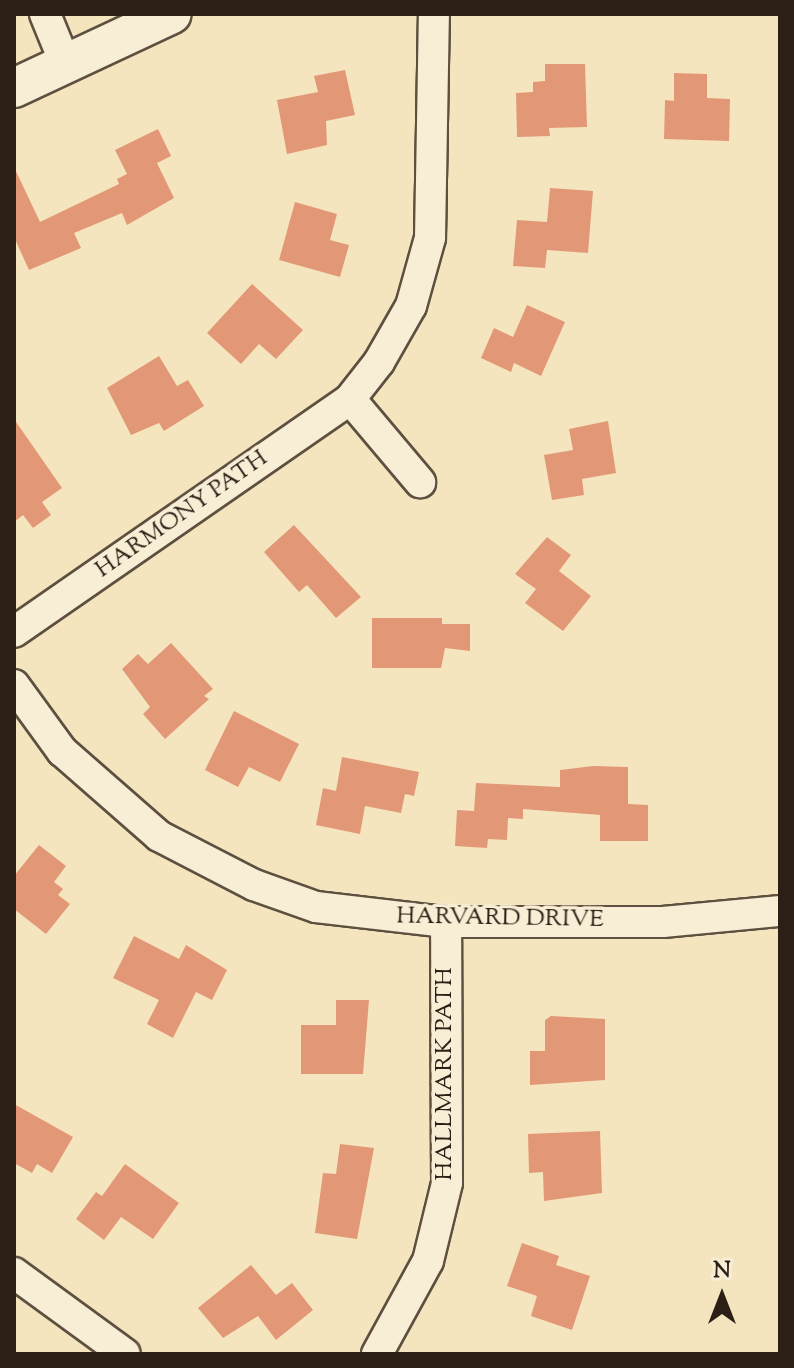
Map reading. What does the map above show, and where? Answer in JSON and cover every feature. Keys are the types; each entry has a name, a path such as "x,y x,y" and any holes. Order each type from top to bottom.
{"street":[{"path":"45,14 65,63"},
{"path":"14,88 172,14"},
{"name":"HARMONY PATH","path":"14,632 350,399 396,334 425,263 430,238 434,14"},
{"path":"350,399 420,482"},
{"name":"HARVARD DRIVE","path":"14,685 62,751 97,785 159,836 204,862 316,907 446,922 663,922 780,911"},
{"name":"HALLMARK PATH","path":"377,1354 428,1261 447,1183 446,922"},
{"path":"14,1273 125,1354"}],"building":[{"path":"545,64 585,64 587,127 549,128 550,136 517,137 516,93 533,92 533,82 545,81"},
{"path":"345,70 355,115 326,121 327,145 287,154 277,100 318,92 314,76"},
{"path":"674,73 707,74 707,98 730,99 729,141 664,139 665,100 674,101"},
{"path":"158,129 171,156 157,163 174,198 127,225 122,213 74,233 81,248 29,270 14,237 14,167 40,222 119,184 117,179 127,174 115,150"},
{"path":"550,188 593,191 588,253 547,250 545,268 513,266 517,220 547,222"},
{"path":"295,202 337,214 330,240 349,245 340,277 279,260"},
{"path":"252,284 303,330 276,359 259,344 241,364 207,333"},
{"path":"527,305 565,322 541,376 514,363 511,372 481,358 494,328 513,337"},
{"path":"159,356 177,386 188,380 204,406 164,431 159,423 131,435 107,388"},
{"path":"14,419 62,488 42,502 51,515 33,528 23,515 14,522"},
{"path":"608,421 616,473 582,479 584,495 552,500 544,455 573,450 569,429"},
{"path":"294,525 361,597 336,618 307,585 299,592 264,552"},
{"path":"547,537 571,555 559,571 591,596 563,631 525,603 536,589 515,574"},
{"path":"372,618 442,618 442,624 470,624 470,651 445,648 441,668 372,668"},
{"path":"171,643 213,689 204,696 209,699 165,739 143,714 150,707 122,669 138,654 148,664"},
{"path":"234,711 299,744 280,782 249,767 238,787 205,770"},
{"path":"342,757 419,772 414,796 405,794 401,813 365,806 360,834 316,825 323,788 336,791"},
{"path":"593,766 628,767 628,804 648,805 648,841 600,841 600,815 523,809 523,819 508,818 507,840 488,839 487,848 455,846 457,810 474,811 476,783 560,787 560,770"},
{"path":"39,845 66,866 54,882 63,889 58,895 70,904 46,934 14,909 14,876"},
{"path":"134,936 179,959 186,945 227,970 212,1000 196,992 173,1038 147,1024 159,1000 113,978"},
{"path":"336,1000 369,1000 363,1074 301,1074 301,1025 336,1025"},
{"path":"551,1016 605,1019 605,1080 530,1085 530,1051 545,1051 545,1020"},
{"path":"14,1104 73,1137 52,1173 37,1164 32,1173 14,1163"},
{"path":"600,1131 602,1193 544,1201 543,1172 529,1173 528,1134"},
{"path":"340,1144 374,1148 357,1239 315,1233 323,1173 336,1174"},
{"path":"125,1164 179,1203 153,1239 121,1217 104,1240 76,1219 96,1192 102,1196"},
{"path":"522,1243 559,1256 556,1265 590,1276 572,1330 531,1316 537,1296 507,1286"},
{"path":"251,1265 276,1295 292,1283 313,1310 276,1340 258,1316 223,1338 198,1308"}]}
